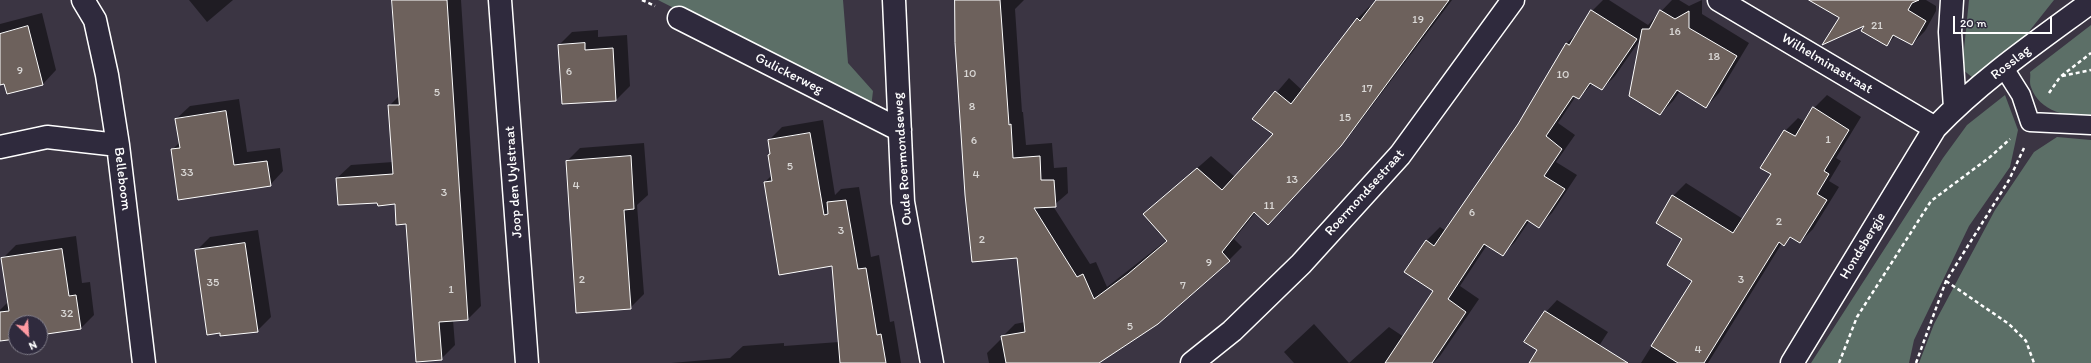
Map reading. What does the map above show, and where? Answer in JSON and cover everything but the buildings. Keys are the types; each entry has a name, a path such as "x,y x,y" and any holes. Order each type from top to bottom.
{"street":[{"name":"Belleboom","path":"83,0 95,20 107,74 118,145 144,363"},
{"name":"Joop den Uylstraat","path":"500,0 527,363"},
{"name":"Oude Roermondseweg","path":"894,0 904,202 932,363"},
{"name":"Roermondsestraat","path":"1192,363 1232,331 1301,264 1400,155 1513,0"},
{"name":"Wilhelminastraat","path":"1719,0 1935,128"},
{"path":"1952,0 1950,32 1954,108"},
{"name":"Rosslag","path":"1935,128 1954,108 2091,2"},
{"name":"Gulickerweg","path":"679,18 900,130"},
{"name":"Hondsbergje","path":"1792,363 1935,128"},
{"path":"0,147 47,137 118,145"}],"lane":[{"path":"2004,68 2021,95 2030,122 2091,125"}],"path":[{"path":"2091,52 2060,77 2091,70"},
{"path":"1916,363 1946,281 2008,180 2026,143 2030,122"},
{"path":"1839,363 1857,317 1931,201 1990,157"},
{"path":"1946,281 2009,324 2026,341 2034,363"}],"green space":[{"path":"658,0 843,0 848,63 873,91 871,108"},
{"path":"1969,0 2054,0 2027,34 1973,78 1962,69"},
{"path":"2091,25 2091,118 2056,112 2048,108 2035,95 2030,85 2030,72"},
{"path":"2005,95 2018,130 2010,167 1969,226 1914,340 1909,363 1811,363 1943,158 1967,125"},
{"path":"2057,137 2091,140 2091,363 1919,363 1934,324 1995,210 2034,152"}]}
